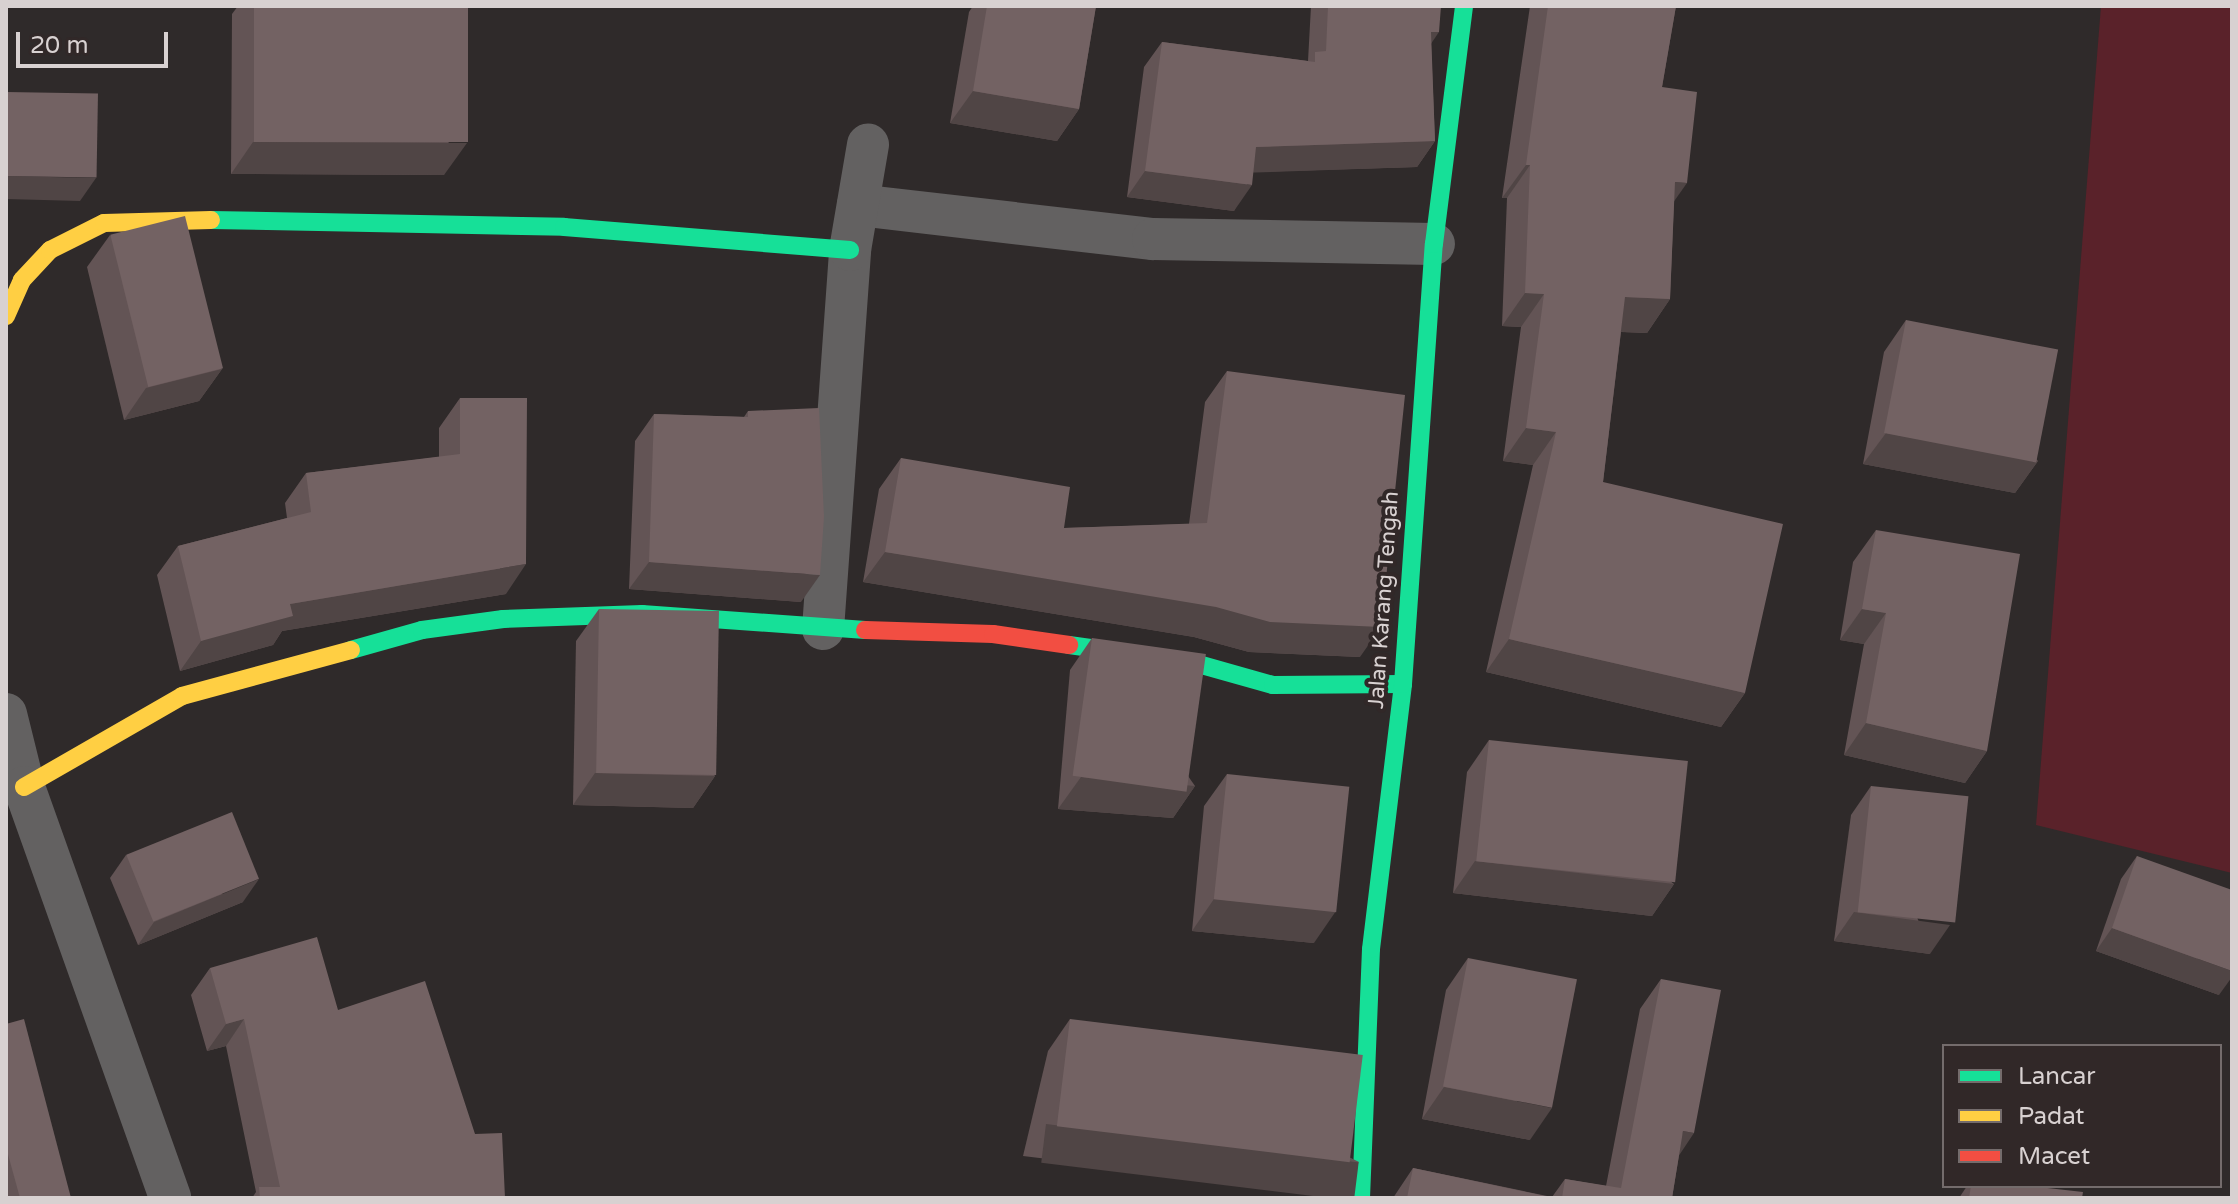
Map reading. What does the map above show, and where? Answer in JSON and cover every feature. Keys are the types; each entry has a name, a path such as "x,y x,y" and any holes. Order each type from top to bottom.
{"street":[{"name":"Jalan Karang Tengah","path":"1361,1198 1371,949 1403,684 1434,244 1464,6"},
{"path":"823,629 850,250 868,145"},
{"path":"858,205 1153,239 1434,244"},
{"path":"6,316 22,280 50,250 104,223 134,219 564,227 850,250"},
{"path":"24,787 182,696 422,630 503,619 642,614 823,629 1036,638 1191,662 1273,685 1403,684"},
{"path":"6,714 24,787 170,1198"}],"shaded area":[{"path":"2101,6 2232,6 2232,873 2036,825"}],"building":[{"path":"254,6 468,6 468,142 254,142"},
{"path":"987,6 1096,6 1079,109 973,91"},
{"path":"1328,6 1441,6 1439,32 1431,32 1435,141 1256,147 1252,185 1145,171 1162,42 1315,62 1315,52 1326,51"},
{"path":"1548,6 1676,6 1662,87 1697,92 1687,183 1675,182 1670,299 1625,297 1603,482 1783,524 1745,693 1509,639 1556,432 1526,428 1544,294 1525,293 1530,165 1526,165"},
{"path":"6,92 98,94 97,178 6,176"},
{"path":"185,216 223,368 148,387 110,235"},
{"path":"1906,320 2058,350 2036,462 1884,433"},
{"path":"1227,371 1405,395 1381,627 1270,622 1216,607 885,552 901,458 1070,487 1064,528 1207,523"},
{"path":"460,398 527,398 526,564 290,604 293,616 201,641 178,546 311,512 306,473 460,454"},
{"path":"819,408 824,517 820,575 649,562 654,414 748,417 748,411"},
{"path":"1876,530 2020,554 1987,751 1866,723 1886,613 1862,609"},
{"path":"599,609 719,611 716,775 596,773"},
{"path":"1092,638 1206,654 1187,792 1073,776"},
{"path":"1489,740 1688,761 1675,882 1476,861"},
{"path":"1227,774 1349,787 1336,912 1214,899"},
{"path":"1871,786 1968,796 1955,923 1858,912"},
{"path":"232,812 259,879 153,921 126,855"},
{"path":"2137,856 2232,890 2232,971 2112,928"},
{"path":"317,937 338,1010 425,981 475,1134 502,1133 505,1198 260,1198 259,1187 280,1187 244,1019 226,1024 210,968"},
{"path":"1468,958 1577,979 1552,1108 1443,1087"},
{"path":"1661,979 1721,990 1694,1133 1683,1131 1672,1198 1562,1198 1565,1179 1621,1188"},
{"path":"24,1019 71,1198 20,1198 6,1147 6,1024"},
{"path":"1070,1019 1363,1055 1350,1162 1057,1126"},
{"path":"1413,1168 1554,1198 1407,1198"},
{"path":"1971,1188 2047,1188 2083,1192 2082,1198 1969,1198"}],"traffic: fast":[{"path":"1361,1198 1371,949 1403,684 1434,244 1464,6"},
{"path":"211,220 564,227 850,250"},
{"path":"351,650 422,630 503,619 642,614 865,630"},
{"path":"1069,645 1191,662 1273,685 1403,684"}],"traffic: slow":[{"path":"6,316 22,280 50,250 104,223 211,220"},
{"path":"24,787 182,696 351,650"}],"traffic: jam":[{"path":"865,630 993,634 1069,645"}]}
